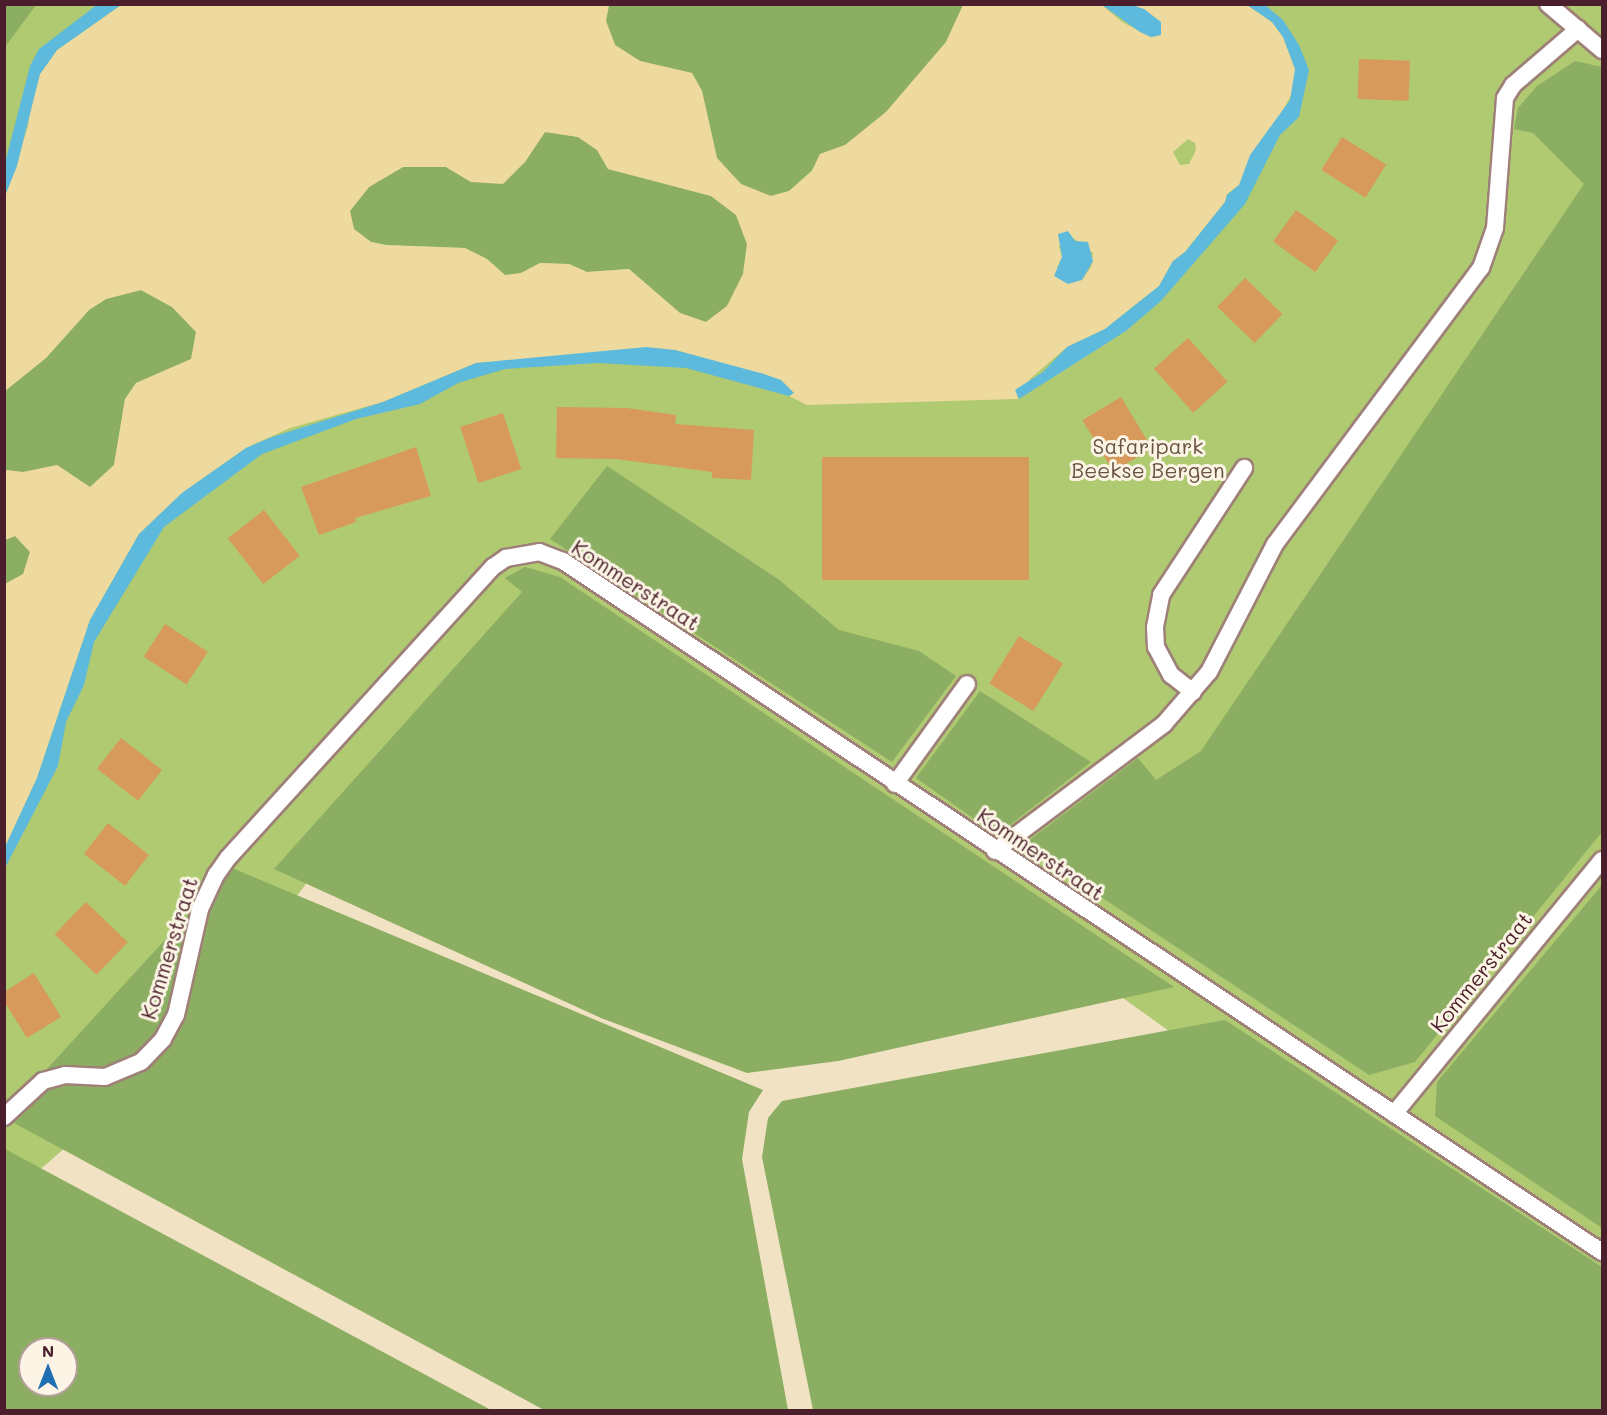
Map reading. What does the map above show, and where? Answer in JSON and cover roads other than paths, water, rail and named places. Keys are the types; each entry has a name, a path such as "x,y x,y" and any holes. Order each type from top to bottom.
{"lane":[{"path":"1548,4 1578,29 1600,43"},
{"path":"995,851 1164,724 1209,672 1275,544 1481,268 1495,228 1505,98 1513,85 1578,29"},
{"path":"1193,692 1171,675 1156,647 1155,627 1161,595 1244,468"},
{"name":"Kommerstraat","path":"4,1117 43,1081 65,1075 105,1077 141,1062 163,1039 176,1015 200,909 216,875 493,567 506,558 539,552 563,561 995,851 1602,1252"},
{"path":"895,784 967,684"},
{"name":"Kommerstraat","path":"1394,1114 1602,860"}],"water":[{"path":"98,4 121,5 57,50 40,74 17,166 5,196 5,163 30,66 39,49"},
{"path":"1102,5 1132,5 1144,9 1161,22 1161,35 1151,37 1140,32"},
{"path":"1247,5 1265,5 1283,20 1299,45 1309,70 1299,117 1280,135 1245,204 1161,301 1126,331 1019,399 1015,390 1043,372 1067,347 1105,329 1159,286 1173,261 1185,252 1225,202 1227,195 1239,185 1250,155 1290,100 1295,69 1283,37 1272,22"},
{"path":"1068,231 1075,241 1088,242 1093,261 1082,280 1068,284 1054,276 1062,257 1058,234"},
{"path":"646,347 675,350 764,374 781,380 794,393 789,396 686,368 598,363 505,369 458,383 420,404 356,419 262,454 164,527 94,642 84,685 66,722 58,766 5,868 5,847 37,778 90,620 139,534 182,493 246,448 272,437 383,402 476,363"}],"park label":[{"name":"Safaripark Beekse Bergen","path":"1148,458"}]}
